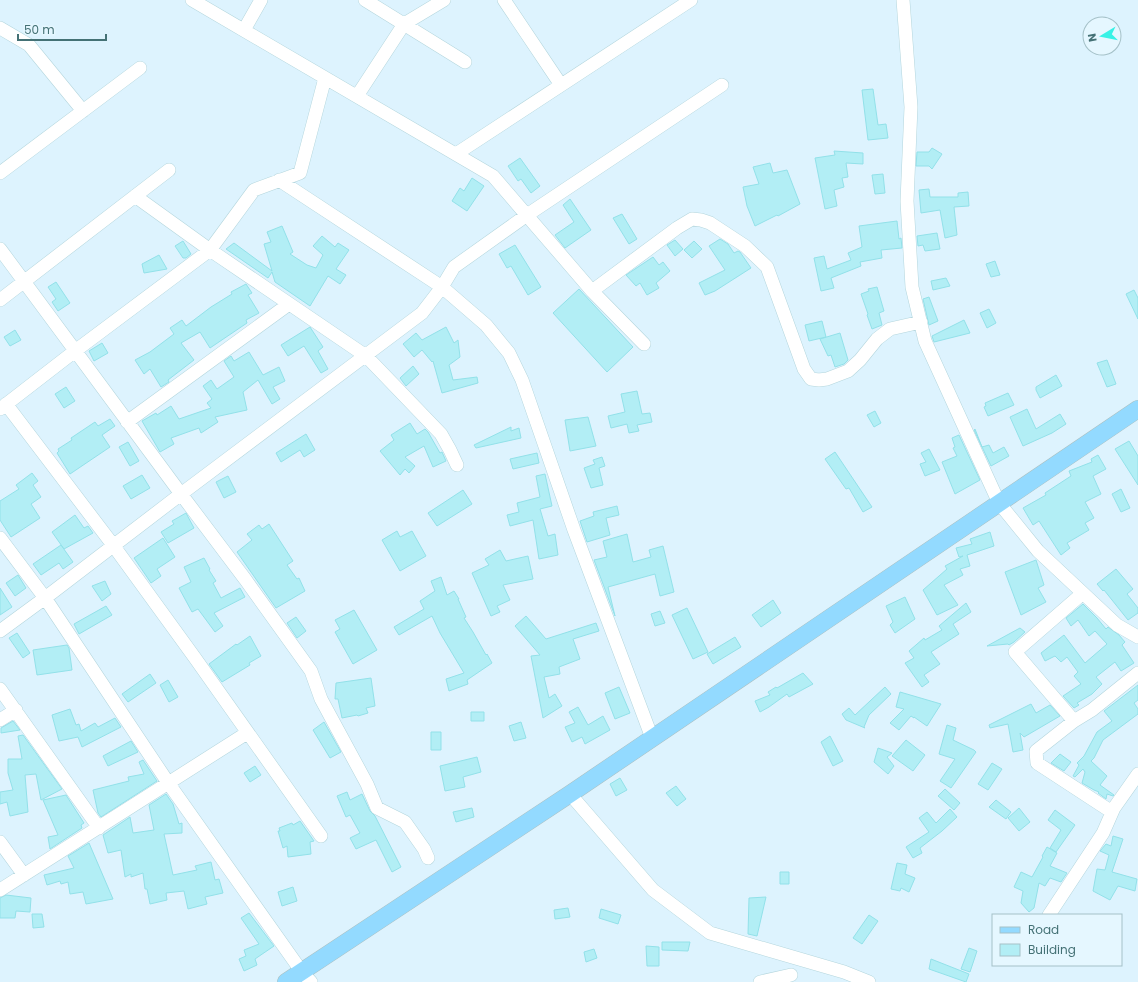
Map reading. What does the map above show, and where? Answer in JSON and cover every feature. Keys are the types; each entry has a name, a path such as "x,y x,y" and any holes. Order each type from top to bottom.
{"main road":[{"path":"286,982 306,977 652,738 1138,409"}],"street":[{"path":"192,0 492,176 592,291 644,344"},
{"path":"244,30 261,0"},
{"path":"364,0 465,62"},
{"path":"357,96 404,24 444,0"},
{"path":"504,0 561,85"},
{"path":"456,154 691,0"},
{"path":"903,0 911,107 907,209 912,286 925,341 999,503 1038,551 1117,625 1138,638"},
{"path":"0,28 29,45 83,111"},
{"path":"0,173 140,68"},
{"path":"321,836 113,545 3,407 210,250 254,190 300,173 325,78"},
{"path":"0,631 422,313 442,287 454,266 526,215 722,85"},
{"path":"0,300 169,170"},
{"path":"279,180 442,287 486,325 509,353 522,380 574,530 652,738"},
{"path":"135,196 210,250 366,356 441,434 457,465"},
{"path":"592,291 677,228 692,219 710,223 745,246 767,267 804,369 812,379 827,379 848,371 860,360 877,339 890,329 920,322"},
{"path":"0,250 180,494 245,579 311,671 321,699 367,784 377,808 405,822 424,849 428,858"},
{"path":"127,422 289,304"},
{"path":"0,538 45,598 169,784 306,977"},
{"path":"1074,720 1015,652 1083,593"},
{"path":"1112,812 1037,763 1036,751 1074,720 1092,710 1138,673"},
{"path":"0,689 99,828"},
{"path":"0,720 16,710"},
{"path":"0,890 247,733"},
{"path":"1050,914 1103,833 1112,812 1138,774"},
{"path":"570,794 652,890 710,933 844,972 869,982"},
{"path":"0,842 24,875"},
{"path":"760,982 792,979 797,959"}],"building":[{"path":"873,89 878,125 886,124 888,138 868,140 862,90"},
{"path":"932,148 942,154 932,169 929,166 916,166 917,152 929,152"},
{"path":"834,151 863,153 863,164 846,163 848,177 842,178 844,187 834,190 837,206 825,209 815,158 835,155"},
{"path":"520,158 540,186 531,193 521,179 518,181 508,166"},
{"path":"770,163 773,173 787,170 800,204 755,226 747,206 743,187 759,184 753,167"},
{"path":"883,174 885,193 875,194 872,175"},
{"path":"472,178 484,186 467,211 452,201 460,188 464,191"},
{"path":"929,189 930,197 958,197 958,193 968,192 969,206 954,207 957,235 945,238 940,210 921,213 919,190"},
{"path":"570,199 591,230 565,248 555,235 574,222 563,205"},
{"path":"622,214 637,239 629,244 613,218"},
{"path":"897,221 899,239 901,238 902,248 881,250 882,258 860,262 861,266 831,278 834,288 821,291 814,258 824,256 827,269 851,260 848,253 862,247 859,226"},
{"path":"282,226 293,252 290,254 307,265 316,268 323,255 313,246 322,236 335,247 338,243 349,250 336,269 346,275 340,284 328,276 310,306 275,282 272,272 268,278 226,249 234,243 272,271 264,244 271,242 267,232"},
{"path":"937,233 940,249 925,251 923,245 918,246 917,236"},
{"path":"720,239 728,244 734,253 738,251 740,252 751,268 715,291 705,295 699,283 725,270 709,246"},
{"path":"675,240 683,249 675,256 667,245"},
{"path":"183,241 191,254 186,258 183,258 175,246"},
{"path":"694,241 702,249 692,258 684,250"},
{"path":"515,245 541,287 528,295 511,266 507,268 499,254"},
{"path":"159,255 167,269 144,273 142,264"},
{"path":"653,257 659,265 663,262 670,271 656,283 659,288 647,295 640,283 636,286 626,275"},
{"path":"995,261 1000,275 991,277 986,264"},
{"path":"946,278 950,286 933,290 931,281"},
{"path":"56,282 70,303 58,311 52,302 56,299 48,287"},
{"path":"246,284 252,293 248,295 259,313 246,320 247,323 210,348 200,332 181,343 194,360 161,387 150,369 144,374 135,360 150,352 174,334 170,328 182,320 186,326 211,307 232,294 231,292"},
{"path":"877,287 884,311 879,313 882,325 872,329 861,294 869,291 868,289"},
{"path":"579,289 633,347 607,372 553,313"},
{"path":"1134,290 1138,298 1138,319 1126,294"},
{"path":"929,297 938,321 929,325 923,299"},
{"path":"989,309 996,323 987,328 980,313"},
{"path":"964,320 970,333 934,342 932,336"},
{"path":"822,321 826,337 809,341 805,325"},
{"path":"310,327 323,347 318,351 328,369 321,373 304,346 288,356 281,345"},
{"path":"446,327 454,343 458,340 460,357 449,365 453,380 477,377 478,383 442,393 433,361 432,362 422,350 414,357 403,344 416,333 422,340"},
{"path":"15,330 21,340 10,346 4,337"},
{"path":"840,333 848,360 844,364 835,367 831,355 828,356 820,339"},
{"path":"102,343 108,353 94,361 89,351"},
{"path":"249,352 263,375 279,367 285,381 273,387 280,399 272,404 258,380 243,392 247,410 215,417 218,422 201,433 199,428 171,438 174,444 160,452 142,421 156,413 157,415 171,406 179,419 211,408 207,403 212,399 203,386 211,380 217,389 234,377 224,361 231,356 234,361"},
{"path":"1107,360 1116,384 1107,387 1097,363"},
{"path":"413,366 419,374 406,386 400,378"},
{"path":"1056,375 1062,386 1040,398 1036,387"},
{"path":"66,387 75,401 64,408 55,394"},
{"path":"637,391 642,414 650,413 652,422 637,425 639,431 629,433 627,424 611,428 608,416 625,412 621,394"},
{"path":"1008,393 1014,405 988,416 984,407 986,406 985,403"},
{"path":"1027,409 1036,429 1060,414 1066,424 1052,433 1023,446 1010,417"},
{"path":"875,411 881,423 874,427 867,415"},
{"path":"588,417 596,446 570,451 565,420"},
{"path":"110,419 115,426 102,435 110,447 70,474 57,453 59,451 58,449 72,440 71,438 95,422 98,426"},
{"path":"410,423 417,434 425,429 428,432 440,453 442,452 446,461 433,467 424,446 405,457 415,466 409,473 405,469 400,475 380,451 394,440 391,435"},
{"path":"511,427 511,431 519,428 521,438 476,448 474,445"},
{"path":"975,429 982,447 974,430"},
{"path":"306,434 315,450 304,457 300,450 281,462 276,453"},
{"path":"959,435 980,480 955,494 942,462 957,456 953,448 955,447 952,438"},
{"path":"1129,441 1138,456 1138,485 1115,449"},
{"path":"128,442 139,461 130,466 119,447"},
{"path":"989,445 993,453 1004,447 1009,456 991,466 982,447"},
{"path":"929,449 940,470 925,476 920,464 926,462 921,453"},
{"path":"835,452 872,507 863,512 849,488 846,489 825,459"},
{"path":"537,453 539,463 513,469 510,459"},
{"path":"1098,455 1106,469 1093,476 1101,494 1085,502 1094,518 1085,523 1089,530 1067,543 1070,548 1061,555 1039,521 1033,525 1023,508 1046,495 1045,493 1071,476 1069,471 1092,462 1091,459"},
{"path":"602,457 605,466 599,468 603,485 591,488 584,468 595,464 593,460"},
{"path":"32,473 38,481 33,485 41,497 31,504 40,518 11,537 0,520 0,501 19,489 16,485"},
{"path":"545,474 552,506 540,509 548,536 555,534 558,555 539,559 533,520 510,526 507,515 519,512 517,503 540,497 536,476"},
{"path":"142,475 150,488 131,499 123,486"},
{"path":"228,476 236,492 224,498 216,482"},
{"path":"1121,489 1130,508 1121,512 1112,494"},
{"path":"463,490 472,504 437,526 428,513"},
{"path":"617,506 619,515 606,518 610,535 587,542 580,521 594,516 593,512"},
{"path":"186,513 194,528 168,543 161,532 174,524 172,521"},
{"path":"75,515 84,528 88,526 93,533 64,549 52,532"},
{"path":"269,524 293,561 287,565 297,579 299,578 305,591 276,608 237,552 252,540 247,534 259,525 262,529"},
{"path":"397,531 400,537 412,531 426,556 400,571 382,540"},
{"path":"990,532 994,546 967,555 970,566 960,569 963,575 944,585 958,605 937,615 923,590 947,569 945,566 963,556 959,557 956,548 972,544 970,539"},
{"path":"627,534 633,562 651,557 649,550 663,546 674,592 660,596 655,574 608,587 615,616 594,560 607,557 603,541"},
{"path":"163,538 175,557 157,569 161,576 151,583 134,558"},
{"path":"61,545 73,562 63,569 59,563 41,575 33,564"},
{"path":"500,550 506,561 528,556 533,579 503,585 510,600 497,606 500,612 491,616 472,573 489,565 485,559"},
{"path":"204,558 216,581 213,583 221,598 240,588 245,597 214,613 223,626 215,632 198,609 192,612 179,588 191,582 184,567"},
{"path":"1036,560 1044,585 1038,588 1046,602 1021,615 1005,572"},
{"path":"1116,569 1133,589 1127,594 1138,608 1138,613 1128,620 1104,590 1103,591 1097,584"},
{"path":"18,575 26,588 15,596 6,583"},
{"path":"441,577 447,595 454,591 459,599 466,617 464,618 492,663 467,680 468,684 449,691 446,679 464,673 440,633 432,616 399,635 394,627 424,609 420,601 435,591 431,581"},
{"path":"105,581 111,594 102,601 92,586"},
{"path":"0,588 12,607 0,615"},
{"path":"905,597 915,619 895,633 890,625 893,622 886,606"},
{"path":"773,600 781,613 761,627 752,615"},
{"path":"966,603 971,612 953,624 959,634 931,652 940,664 924,675 929,682 922,687 905,663 914,658 909,651 924,638 925,640 942,630 939,626"},
{"path":"1083,604 1106,629 1108,627 1119,635 1125,642 1122,645 1134,663 1121,671 1115,662 1096,677 1102,684 1092,694 1077,703 1079,705 1074,708 1063,696 1081,684 1074,676 1078,672 1067,657 1061,662 1055,656 1045,661 1041,653 1064,635 1085,663 1107,644 1095,631 1089,636 1078,620 1071,626 1066,618"},
{"path":"106,606 112,615 79,634 74,624"},
{"path":"687,608 708,652 693,659 672,615"},
{"path":"354,610 377,650 353,664 335,632 340,629 335,620"},
{"path":"660,611 665,623 655,626 651,614"},
{"path":"526,616 546,639 596,623 599,631 573,639 580,659 559,667 560,674 544,677 549,698 555,694 562,706 543,718 531,656 540,655 515,626"},
{"path":"296,617 306,631 297,638 287,623"},
{"path":"1020,628 1025,632 1009,645 987,646"},
{"path":"17,633 30,653 23,658 9,638"},
{"path":"250,636 261,656 249,663 250,665 222,682 209,664 236,644 237,645"},
{"path":"735,637 741,647 713,664 707,654"},
{"path":"67,645 69,648 72,670 37,675 33,650"},
{"path":"803,673 813,684 789,697 787,694 760,712 755,701 770,695 768,692"},
{"path":"150,674 156,683 128,702 122,694"},
{"path":"371,678 375,706 366,708 368,713 342,718 338,699 335,699 336,683"},
{"path":"168,680 178,697 169,702 160,685"},
{"path":"1138,685 1138,700 1134,703 1138,709 1138,714 1103,740 1091,761 1107,776 1100,785 1114,795 1107,794 1106,799 1098,793 1099,792 1082,783 1085,772 1083,769 1075,777 1073,776 1079,765 1077,763 1084,756 1097,732 1112,721 1104,711"},
{"path":"619,687 630,713 615,719 605,693"},
{"path":"885,687 891,694 869,715 864,727 865,728 846,720 842,714 849,708 855,715"},
{"path":"900,692 941,704 927,726 911,716 899,730 890,723 904,709 896,707"},
{"path":"1031,704 1036,713 1050,705 1060,716 1024,737 1020,733 1023,750 1013,752 1008,724 990,728 989,725"},
{"path":"578,707 588,725 603,716 610,730 585,744 582,737 572,742 565,727 575,723 569,712"},
{"path":"70,709 76,725 79,724 81,731 95,723 98,727 115,718 121,727 82,747 78,737 59,741 52,715"},
{"path":"471,712 484,712 484,721 471,721"},
{"path":"13,721 20,730 1,733 1,728"},
{"path":"324,722 341,752 330,758 313,730"},
{"path":"521,722 526,738 514,741 509,726"},
{"path":"947,725 956,728 953,740 976,752 951,788 940,781 955,759 939,754"},
{"path":"431,732 441,732 441,750 431,750"},
{"path":"23,735 62,789 41,800 36,774 25,775 28,812 10,816 7,802 0,804 0,792 13,790 8,773 8,759 22,759 18,736"},
{"path":"830,736 843,761 833,766 821,742"},
{"path":"906,740 925,755 913,771 892,756"},
{"path":"131,741 138,752 108,766 103,756"},
{"path":"878,748 892,753 887,757 894,766 888,774 874,762"},
{"path":"1060,754 1071,762 1064,771 1051,763"},
{"path":"477,757 481,772 463,777 465,787 445,791 440,766"},
{"path":"143,760 157,781 101,817 98,813 93,790 129,781 128,777 144,774 139,762"},
{"path":"992,763 1002,769 988,790 978,784"},
{"path":"255,766 261,775 250,782 244,773"},
{"path":"620,778 627,790 616,796 610,784"},
{"path":"676,786 686,799 677,806 666,793"},
{"path":"945,789 960,803 954,810 938,796"},
{"path":"347,792 350,800 362,794 401,867 392,872 376,840 356,849 350,838 360,833 350,815 346,817 337,796"},
{"path":"166,794 173,804 179,824 182,823 182,833 164,834 173,875 197,870 195,866 211,862 215,880 219,879 223,893 205,897 207,904 188,909 184,891 166,893 167,900 150,904 147,889 145,889 143,873 131,877 131,874 125,877 121,850 108,853 103,835 130,817 133,833 154,830 149,805"},
{"path":"66,795 84,823 81,825 82,828 50,849 48,837 58,835 43,800"},
{"path":"996,800 1011,812 1006,819 989,807"},
{"path":"472,808 474,817 456,822 453,812"},
{"path":"1019,808 1030,822 1019,831 1008,818"},
{"path":"950,809 957,817 920,848 922,853 913,858 906,847 929,832 919,818 927,812 936,823"},
{"path":"1055,810 1075,825 1056,852 1050,848 1061,830 1048,820"},
{"path":"300,821 314,841 310,842 311,854 288,857 287,846 283,848 278,831 280,831 279,828 292,823 293,825"},
{"path":"1113,836 1123,839 1112,872 1137,879 1135,891 1118,886 1110,900 1093,891 1097,869 1105,870 1109,855 1100,851 1106,844 1111,846"},
{"path":"89,843 113,899 86,904 83,892 70,894 68,882 61,884 60,881 47,885 44,875 74,868 68,856"},
{"path":"1047,847 1057,853 1050,866 1067,873 1061,882 1050,878 1045,886 1039,883 1034,908 1029,912 1021,903 1023,891 1014,887 1021,872 1032,877"},
{"path":"897,863 907,865 905,874 915,878 909,892 901,888 900,891 891,889"},
{"path":"780,872 789,872 789,884 780,884"},
{"path":"293,887 297,901 282,906 278,892"},
{"path":"6,895 31,898 30,912 16,911 15,918 0,918 0,898"},
{"path":"766,897 757,936 748,934 749,898"},
{"path":"568,908 570,917 555,919 554,910"},
{"path":"601,909 621,915 618,924 599,918"},
{"path":"249,913 274,946 255,959 257,965 244,971 239,959 246,956 244,950 259,944 241,918"},
{"path":"32,914 42,914 44,927 33,928"},
{"path":"869,915 878,921 862,944 853,938"},
{"path":"662,942 690,942 688,951 662,950"},
{"path":"646,946 659,947 659,966 647,966"},
{"path":"969,948 977,951 970,972 961,969"},
{"path":"594,949 597,958 586,962 584,952"},
{"path":"931,959 969,974 966,982 929,969"}]}
